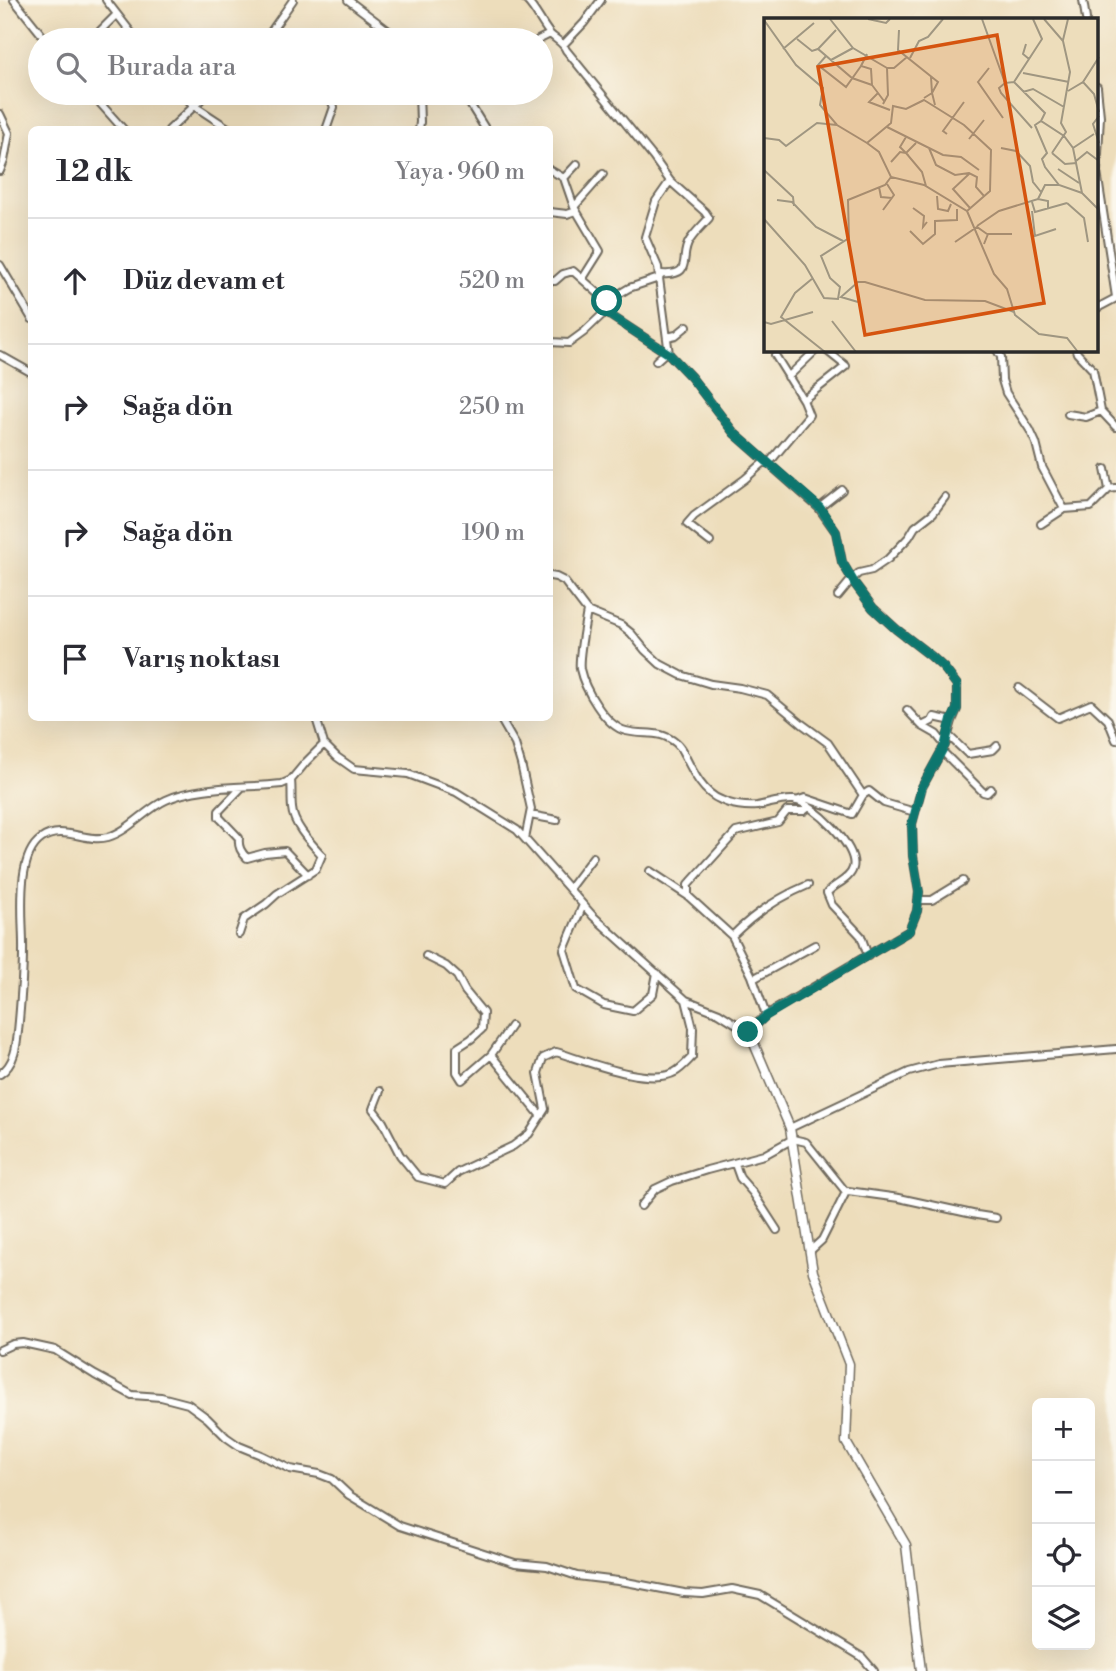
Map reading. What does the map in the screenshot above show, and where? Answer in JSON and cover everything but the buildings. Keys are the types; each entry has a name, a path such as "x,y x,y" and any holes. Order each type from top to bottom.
{"street":[{"path":"14,0 36,28"},
{"path":"106,0 127,28"},
{"path":"273,28 293,0"},
{"path":"348,0 385,28"},
{"path":"526,0 533,6 546,28"},
{"path":"564,44 601,0"},
{"path":"1083,0 1086,18"},
{"path":"103,28 117,15"},
{"path":"553,36 564,44 572,58 670,181 709,218 688,242 683,268 679,272 662,274 659,278 629,288 607,301 605,312 569,343 553,342"},
{"path":"1098,97 1098,153"},
{"path":"102,105 120,126"},
{"path":"173,126 193,105 225,126"},
{"path":"327,126 333,105"},
{"path":"419,105 420,126"},
{"path":"470,105 484,126"},
{"path":"0,114 9,133 0,171"},
{"path":"564,178 577,164"},
{"path":"553,172 564,178 575,209 600,251 583,278"},
{"path":"553,212 567,214 575,209 603,174"},
{"path":"1098,179 1116,297 1098,307"},
{"path":"667,353 658,267 645,237 656,201 670,181"},
{"path":"0,265 28,312"},
{"path":"553,281 573,271 607,301"},
{"path":"605,312 667,353 691,377 734,433 820,508 836,532 842,562 873,608 931,656 957,685 957,709 944,748 922,787 912,824 913,856 919,892 917,911 909,931 766,1016 748,1032"},
{"path":"667,337 676,335 687,326"},
{"path":"788,377 814,352"},
{"path":"803,400 846,366 828,352"},
{"path":"998,352 1006,393 1030,430 1042,467 1064,509"},
{"path":"1077,352 1093,370 1101,411 1116,427"},
{"path":"656,361 667,353"},
{"path":"0,355 28,371"},
{"path":"769,463 808,415 803,400 775,355"},
{"path":"1068,414 1086,417 1101,411"},
{"path":"710,542 687,524 763,463 769,463"},
{"path":"1041,524 1064,509 1091,507 1113,489 1105,469"},
{"path":"820,508 842,490"},
{"path":"838,596 859,573 872,570 888,559 915,527 933,513 945,496"},
{"path":"553,576 564,581 587,611 621,625 660,664 681,675 710,684 767,695 828,743 863,795"},
{"path":"587,611 580,667 599,709 621,729 663,734 670,738 680,746 708,793 724,802 757,806 805,797 852,814 869,790 884,803 915,811"},
{"path":"1019,688 1058,718 1091,704 1108,720 1116,740"},
{"path":"906,710 922,726 936,734 944,748 983,792 987,793 991,789"},
{"path":"922,726 934,717 951,721"},
{"path":"317,721 324,744 354,769 408,774 456,792 517,830 593,916 686,999 719,1013 748,1032 790,1128 813,1272 849,1364 846,1442 906,1545 921,1671"},
{"path":"502,721 515,744 522,764 531,809 525,839"},
{"path":"948,736 968,754 993,750 997,746"},
{"path":"0,1074 8,1069 16,1048 23,977 22,894 29,855 39,839 51,833 63,832 94,839 110,837 165,800 191,793 282,784 291,779 324,744"},
{"path":"239,934 244,919 316,869 322,855 295,821 291,779"},
{"path":"242,787 219,811 219,817 239,838 238,846 244,855 247,858 285,850 308,874"},
{"path":"796,800 809,807 832,827 850,850 854,861 852,871 827,893 832,905 861,936 868,956"},
{"path":"688,897 688,885 736,832 778,822 788,811 804,811 809,807"},
{"path":"530,815 557,820"},
{"path":"569,889 593,858"},
{"path":"650,871 688,897 732,936 754,979 766,1016"},
{"path":"918,900 932,900 963,881"},
{"path":"732,936 745,923 779,899 808,885"},
{"path":"583,905 564,950 576,989 604,1005 633,1011 653,994 657,973"},
{"path":"754,979 815,945"},
{"path":"426,956 446,966 457,976 483,1013 482,1029 457,1048 457,1072 462,1080 491,1055 511,1026"},
{"path":"380,1091 373,1109 400,1155 418,1177 445,1184 458,1172 513,1146 529,1134 545,1110 538,1073 543,1058 556,1052 625,1073 656,1076 674,1073 692,1057 693,1028 686,999"},
{"path":"790,1128 909,1072 939,1064 1116,1049"},
{"path":"491,1055 541,1116"},
{"path":"641,1206 655,1188 706,1170 764,1155 793,1139 806,1143 846,1192"},
{"path":"735,1164 740,1178 777,1230"},
{"path":"846,1192 899,1198 996,1217"},
{"path":"810,1251 822,1240 846,1192"},
{"path":"0,1350 23,1343 55,1350 132,1395 161,1397 188,1404 239,1446 290,1469 332,1479 349,1495 400,1526 426,1535 515,1563 547,1566 577,1576 625,1581 684,1593 703,1594 732,1589 760,1595 862,1657 874,1671"}],"route":[{"path":"607,301 605,312 669,354 691,377 734,433 820,508 836,532 842,562 873,608 931,656 957,685 957,709 945,745 922,787 912,824 913,856 919,892 917,911 909,931 766,1016 748,1032"}]}
